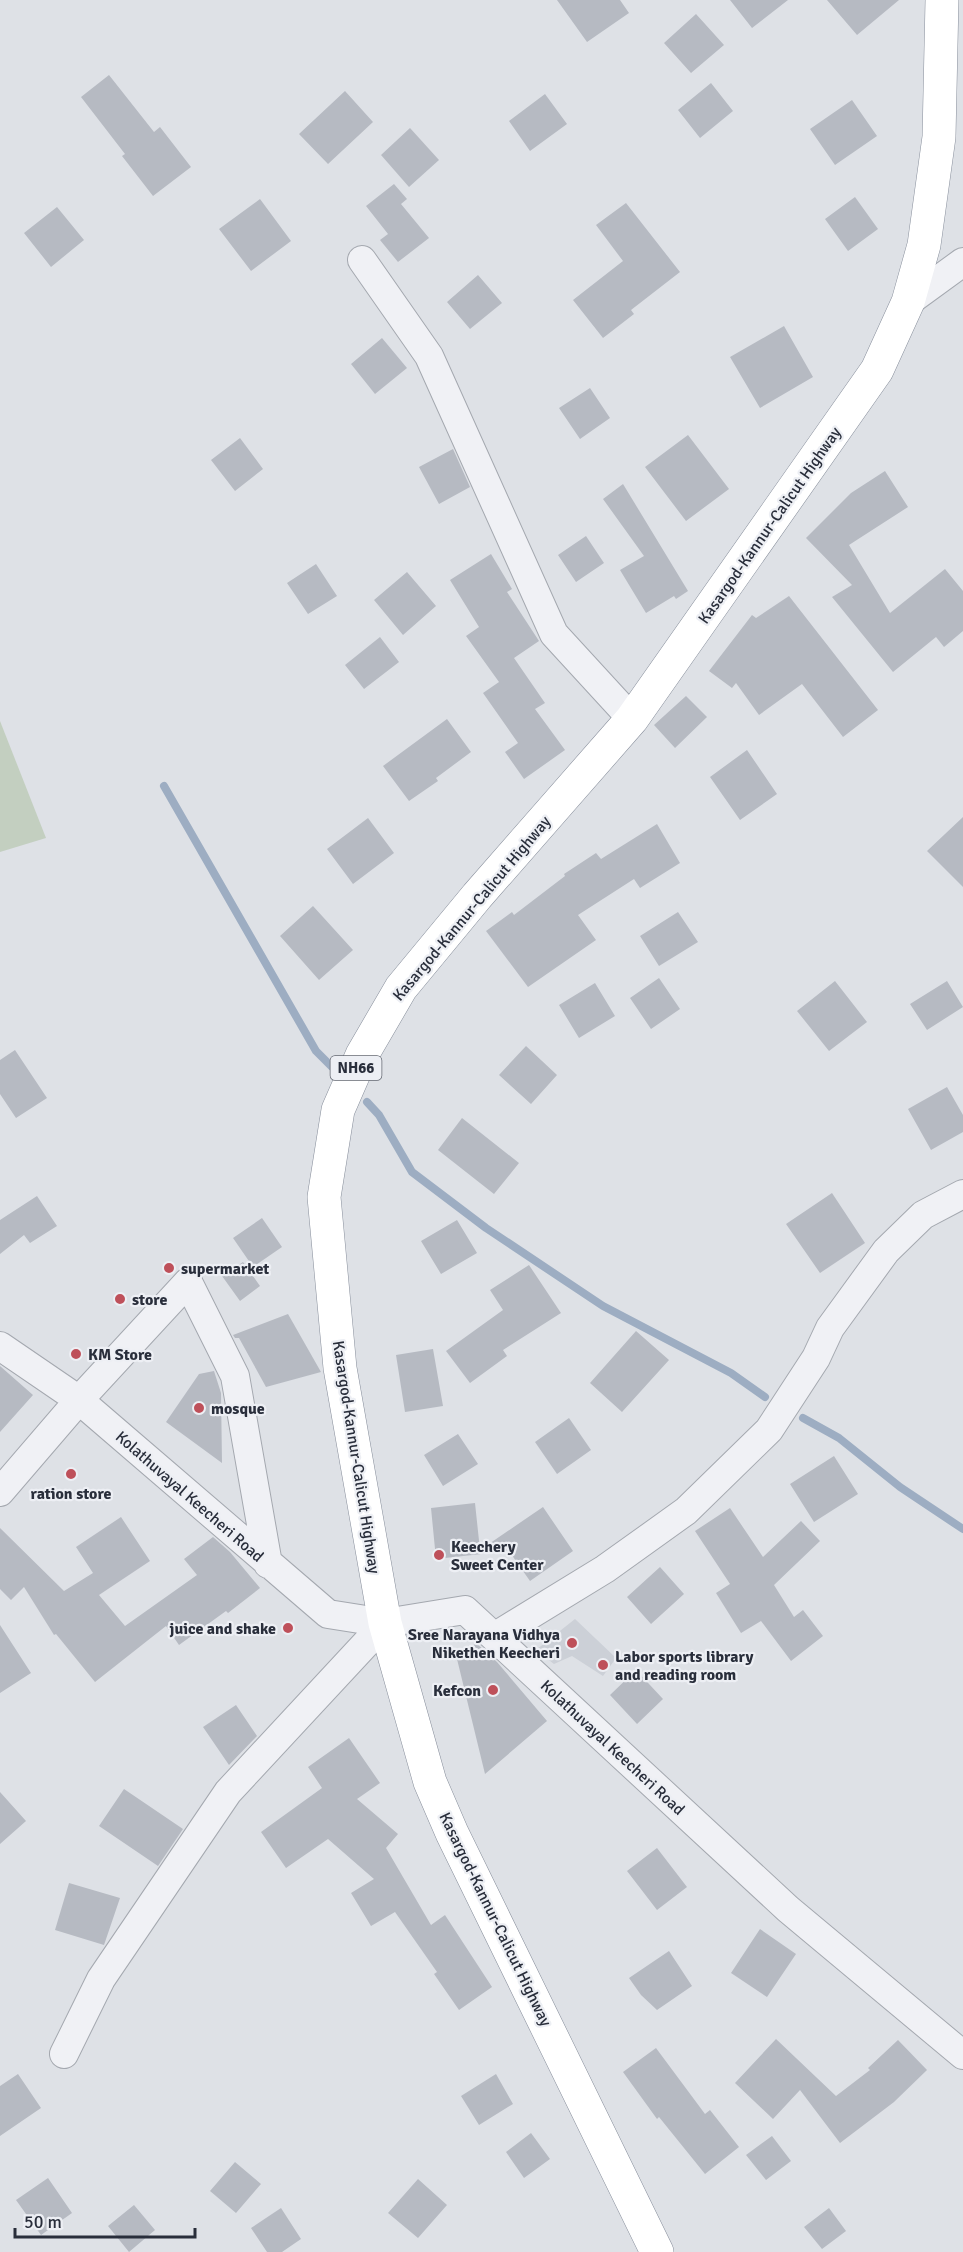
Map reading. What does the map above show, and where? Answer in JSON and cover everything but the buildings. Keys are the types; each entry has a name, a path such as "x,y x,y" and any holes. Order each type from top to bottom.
{"highway":[{"name":"Kasargod-Kannur-Calicut Highway","path":"657,2252 452,1833 430,1782 385,1623 339,1368 324,1197 339,1110 362,1055 401,987 477,896 632,719 877,370 908,302 924,245 939,136 942,0"}],"street":[{"path":"362,260 429,356 554,634 632,719"},
{"path":"908,302 963,262"},
{"path":"494,1637 605,1569 686,1511 769,1430 816,1358 830,1328 886,1251 923,1215 963,1194"},
{"path":"0,1492 79,1400 188,1282 235,1376 268,1564"},
{"name":"Kolathuvayal Keecheri Road","path":"0,1346 79,1400 328,1614 385,1623 465,1610 788,1909 963,2055"},
{"path":"64,2054 101,1979 228,1792 385,1623"}],"shaded area":[{"name":"Sree Narayana Vidhya Nikethen Keecheri","path":"575,1619 616,1658 603,1676 572,1656 554,1664 536,1650"}],"green space":[{"path":"0,721 46,838 0,852"}],"waterway":[{"path":"164,786 316,1051 332,1067"},
{"path":"367,1102 379,1115 412,1172 486,1228 603,1306 731,1373 765,1397"},
{"path":"803,1418 839,1438 900,1487 963,1529"}],"place":[{"name":"supermarket","path":"169,1268"},
{"name":"store","path":"120,1299"},
{"name":"KM Store","path":"76,1354"},
{"name":"mosque","path":"199,1408"},
{"name":"ration store","path":"71,1474"},
{"name":"Keechery Sweet Center","path":"439,1555"},
{"name":"juice and shake","path":"288,1628"},
{"name":"Sree Narayana Vidhya Nikethen Keecheri","path":"572,1643"},
{"name":"Labor sports library and reading room","path":"603,1665"},
{"name":"Kefcon","path":"493,1690"}]}
